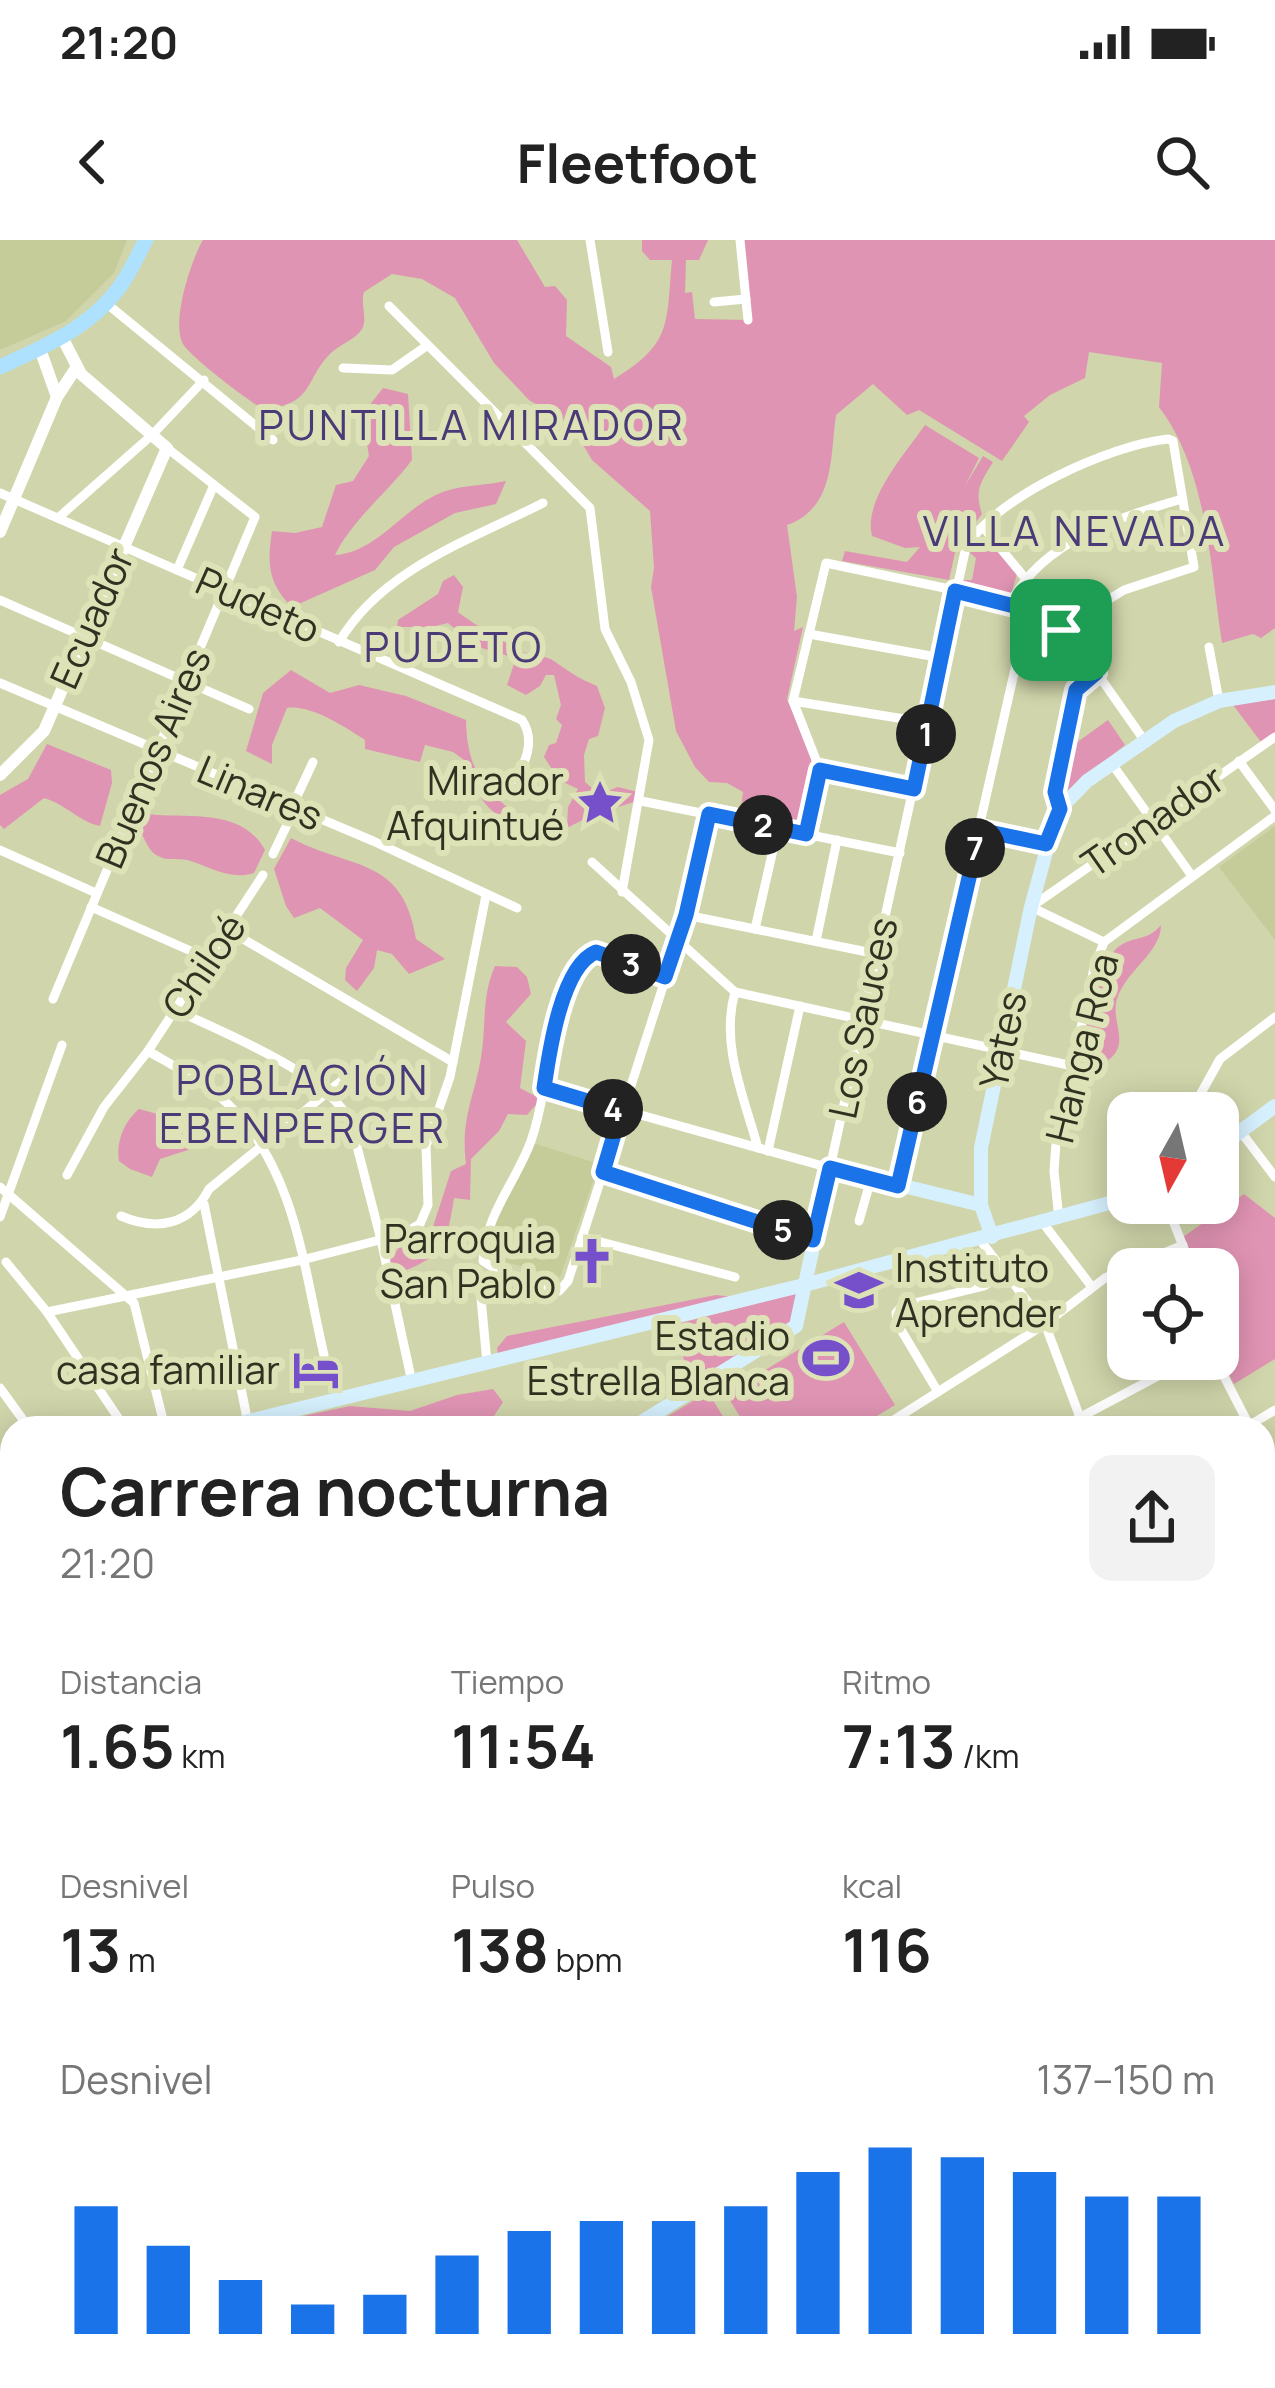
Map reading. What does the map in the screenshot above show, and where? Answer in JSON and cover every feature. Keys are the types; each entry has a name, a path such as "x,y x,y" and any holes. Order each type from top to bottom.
{"main road":[{"path":"0,367 63,338 106,303 146,240"},
{"path":"1060,809 1144,740 1190,712 1220,701 1275,692"},
{"name":"Yates","path":"986,1238 981,1148 1031,907 1060,809"},
{"path":"1241,1132 1275,1106"},
{"path":"830,1168 981,1204"},
{"name":"Los Sauces","path":"652,1416 794,1329 830,1168"},
{"path":"283,1416 1107,1204"}],"street":[{"path":"590,240 608,352"},
{"path":"740,240 748,320"},
{"path":"714,302 746,299"},
{"path":"106,303 273,440"},
{"path":"388,306 590,508 604,629 631,682 650,740 622,892"},
{"path":"63,338 76,368 214,485 177,570"},
{"path":"343,368 392,370 425,346"},
{"path":"40,349 57,397"},
{"path":"0,532 57,397 76,368"},
{"path":"58,518 152,435 204,380"},
{"path":"898,1186 1015,664 1024,652 1124,590 1194,567 1173,441 1154,441 1081,466 1023,497 982,527 1025,578"},
{"name":"Ecuador","path":"0,775 38,739 167,448"},
{"name":"Buenos Aires","path":"53,999 255,517 214,485"},
{"name":"Pudeto","path":"0,493 522,720 528,751 514,780"},
{"path":"1011,602 1025,578 1069,544 1108,523 1182,500"},
{"path":"340,641 364,606 419,568 462,540 543,503"},
{"name":"Los Sauces","path":"830,1168 955,591 966,547 982,527"},
{"path":"806,834 820,770 793,701 826,563 1011,602 1042,613 1096,673 1144,740"},
{"path":"0,600 249,709"},
{"path":"809,634 942,658"},
{"path":"1209,647 1220,701"},
{"path":"1060,809 1055,792 1076,690 1096,673"},
{"name":"Linares","path":"0,683 517,908"},
{"path":"793,701 929,723"},
{"name":"Tronador","path":"1031,907 1275,737"},
{"path":"1240,760 1275,813"},
{"path":"273,854 313,762"},
{"path":"1112,764 1192,876"},
{"path":"820,770 914,789"},
{"path":"641,800 900,853"},
{"name":"Hanga Roa","path":"1059,1219 1054,1160 1094,968 1104,942 1275,813"},
{"path":"665,977 591,952 569,986 550,1047 532,1139 498,1203 483,1261 511,1279 559,1291 568,1281 686,915 709,814"},
{"path":"755,929 778,828"},
{"path":"980,830 1046,844"},
{"path":"816,941 838,840"},
{"path":"0,850 96,892"},
{"path":"592,862 735,992 1073,1066"},
{"name":"Chiloé","path":"67,1175 104,1107 148,1051 263,875"},
{"path":"47,1312 218,1279 409,1232 426,1214 426,1146 453,1062 486,895"},
{"path":"91,907 209,959"},
{"path":"1031,907 1104,942"},
{"path":"686,915 877,954"},
{"path":"228,930 453,1062"},
{"path":"735,992 728,1038 763,1150"},
{"path":"763,1150 800,1006"},
{"path":"176,1010 328,1094 351,1123 412,1382"},
{"path":"1200,1092 1213,1067 1275,1016"},
{"path":"0,1217 4,1190 62,1046"},
{"path":"148,1051 230,1105 263,1146 280,1177 324,1355"},
{"path":"247,1416 204,1203 209,1189 351,1073"},
{"path":"544,1088 830,1168"},
{"path":"1241,1132 1275,1177"},
{"path":"603,1172 813,1240"},
{"path":"859,1221 871,1179"},
{"path":"4,1190 137,1308 162,1416"},
{"path":"122,1216 157,1226 204,1203"},
{"path":"1042,1223 1092,1287"},
{"path":"1174,1224 1184,1248"},
{"path":"582,1238 735,1277"},
{"path":"986,1238 1045,1324 1079,1416"},
{"path":"900,1416 1045,1324 1092,1287 1183,1245"},
{"path":"6,1262 47,1312 117,1416"},
{"path":"938,1392 897,1323 898,1310 985,1286 1006,1272"},
{"path":"480,1287 487,1363"},
{"path":"1094,1416 1153,1380"},
{"path":"1225,1380 1242,1416"},
{"path":"0,1388 20,1416"}],"shaded area":[{"path":"0,240 127,240 114,273 66,321 0,350"},
{"path":"203,240 517,240 545,287 555,286 567,300 566,336 611,367 614,379 647,354 667,316 672,260 650,260 642,251 642,240 708,240 699,260 686,260 685,293 692,292 695,319 747,320 740,240 1275,240 1275,628 1261,638 1253,634 1222,643 1197,490 1188,460 1159,407 1162,363 1089,352 1085,378 1050,395 1024,416 1029,422 1002,461 919,410 907,415 873,384 836,415 831,464 822,494 803,517 787,525 797,597 794,631 803,627 787,699 815,767 803,828 740,816 743,792 727,783 709,782 695,767 676,731 651,587 650,511 592,460 572,426 529,400 494,363 455,298 422,279 392,274 364,292 362,329 332,352 301,396 263,409 206,367 182,342 181,305"},
{"path":"383,388 408,394 412,460 335,555 365,546 434,496 506,481 496,504 455,513 394,547 375,570 292,607 271,572 272,531 295,533 322,527 336,485 353,481 369,456 362,415"},
{"path":"925,425 979,458 965,486 983,456 993,462 980,486 982,514 956,548 949,580 842,561 845,551 907,562 920,547 905,548 872,536 871,522 888,478"},
{"path":"980,538 1017,574 1011,594 962,586 963,580 972,580 976,558 969,552"},
{"path":"454,575 463,587 458,612 512,646 551,659 597,686 605,708 598,736 589,739 584,755 585,782 595,796 618,787 638,792 637,801 609,810 592,808 594,814 567,828 568,807 578,789 559,780 544,757 562,725 556,719 561,705 554,675 546,675 526,695 507,685 512,657 475,646 448,623 397,627 398,620 438,594 443,581"},
{"path":"291,670 330,693 359,685 406,696 466,720 470,754 481,780 526,822 501,817 474,786 466,790 460,778 467,762 453,752 425,745 420,762 365,749 365,740 306,709 287,708 272,745 272,764 246,751 263,693"},
{"path":"1275,699 1275,733 1261,742 1233,705"},
{"path":"1108,720 1125,745 1059,797 1069,748"},
{"path":"47,744 111,770 100,826 44,798 4,829 0,825 0,795 28,779"},
{"path":"148,814 228,821 255,836 265,850 254,873 245,875 161,858 141,832"},
{"path":"1275,826 1275,940 1219,867"},
{"path":"291,838 387,879 409,912 416,939 445,959 409,974 392,954 377,950 374,968 357,991 345,980 346,968 363,940 320,908 294,918 286,906 274,869"},
{"path":"1161,925 1155,944 1117,999 1119,1040 1114,1054 1107,1061 1082,1058 1099,980 1113,953"},
{"path":"495,966 517,967 527,977 531,994 506,1022 526,1041 520,1088 541,1099 527,1115 508,1114 499,1131 471,1159 470,1200 454,1198 441,1245 427,1260 403,1271 389,1262 400,1246 429,1239 451,1171 466,1164 467,1119"},
{"path":"139,1109 190,1123 193,1136 188,1150 160,1159 152,1177 119,1161 122,1132"},
{"path":"533,1143 599,1164 560,1277 485,1256 490,1230"},
{"path":"1244,1194 1275,1218 1275,1359 1234,1384 1232,1380 1239,1380 1239,1248 1187,1248 1183,1237 1201,1224 1239,1224 1239,1198"},
{"path":"797,1293 792,1321 692,1385 673,1325"},
{"path":"716,1295 742,1298 498,1358 497,1348 507,1336"},
{"name":"Estadio Estrella Blanca","path":"844,1322 895,1405 877,1416 740,1416 726,1394"},
{"path":"493,1389 503,1402 494,1416 303,1416 350,1406 410,1411"},
{"path":"708,1392 723,1416 668,1416"}],"place":[{"name":"Mirador Afquintué","path":"600,803"},
{"name":"Parroquia San Pablo","path":"592,1261"},
{"name":"Instituto Aprender","path":"859,1290"},
{"name":"Estadio Estrella Blanca","path":"826,1358"},
{"name":"casa familiar","path":"316,1370"}],"district":[{"name":"PUNTILLA MIRADOR","path":"472,425"},
{"name":"VILLA NEVADA","path":"1075,531"},
{"name":"PUDETO","path":"454,647"},
{"name":"POBLACIÓN EBENPERGER","path":"303,1104"}],"route":[{"path":"955,591 1028,607 1061,630 1096,673 1076,690 1055,792 1060,809 1046,844 980,830 898,1186 830,1168 813,1240 603,1172 621,1111 544,1088 560,1010 586,956 601,953 665,977 686,915 709,814 806,834 820,770 914,789 955,591"}]}
